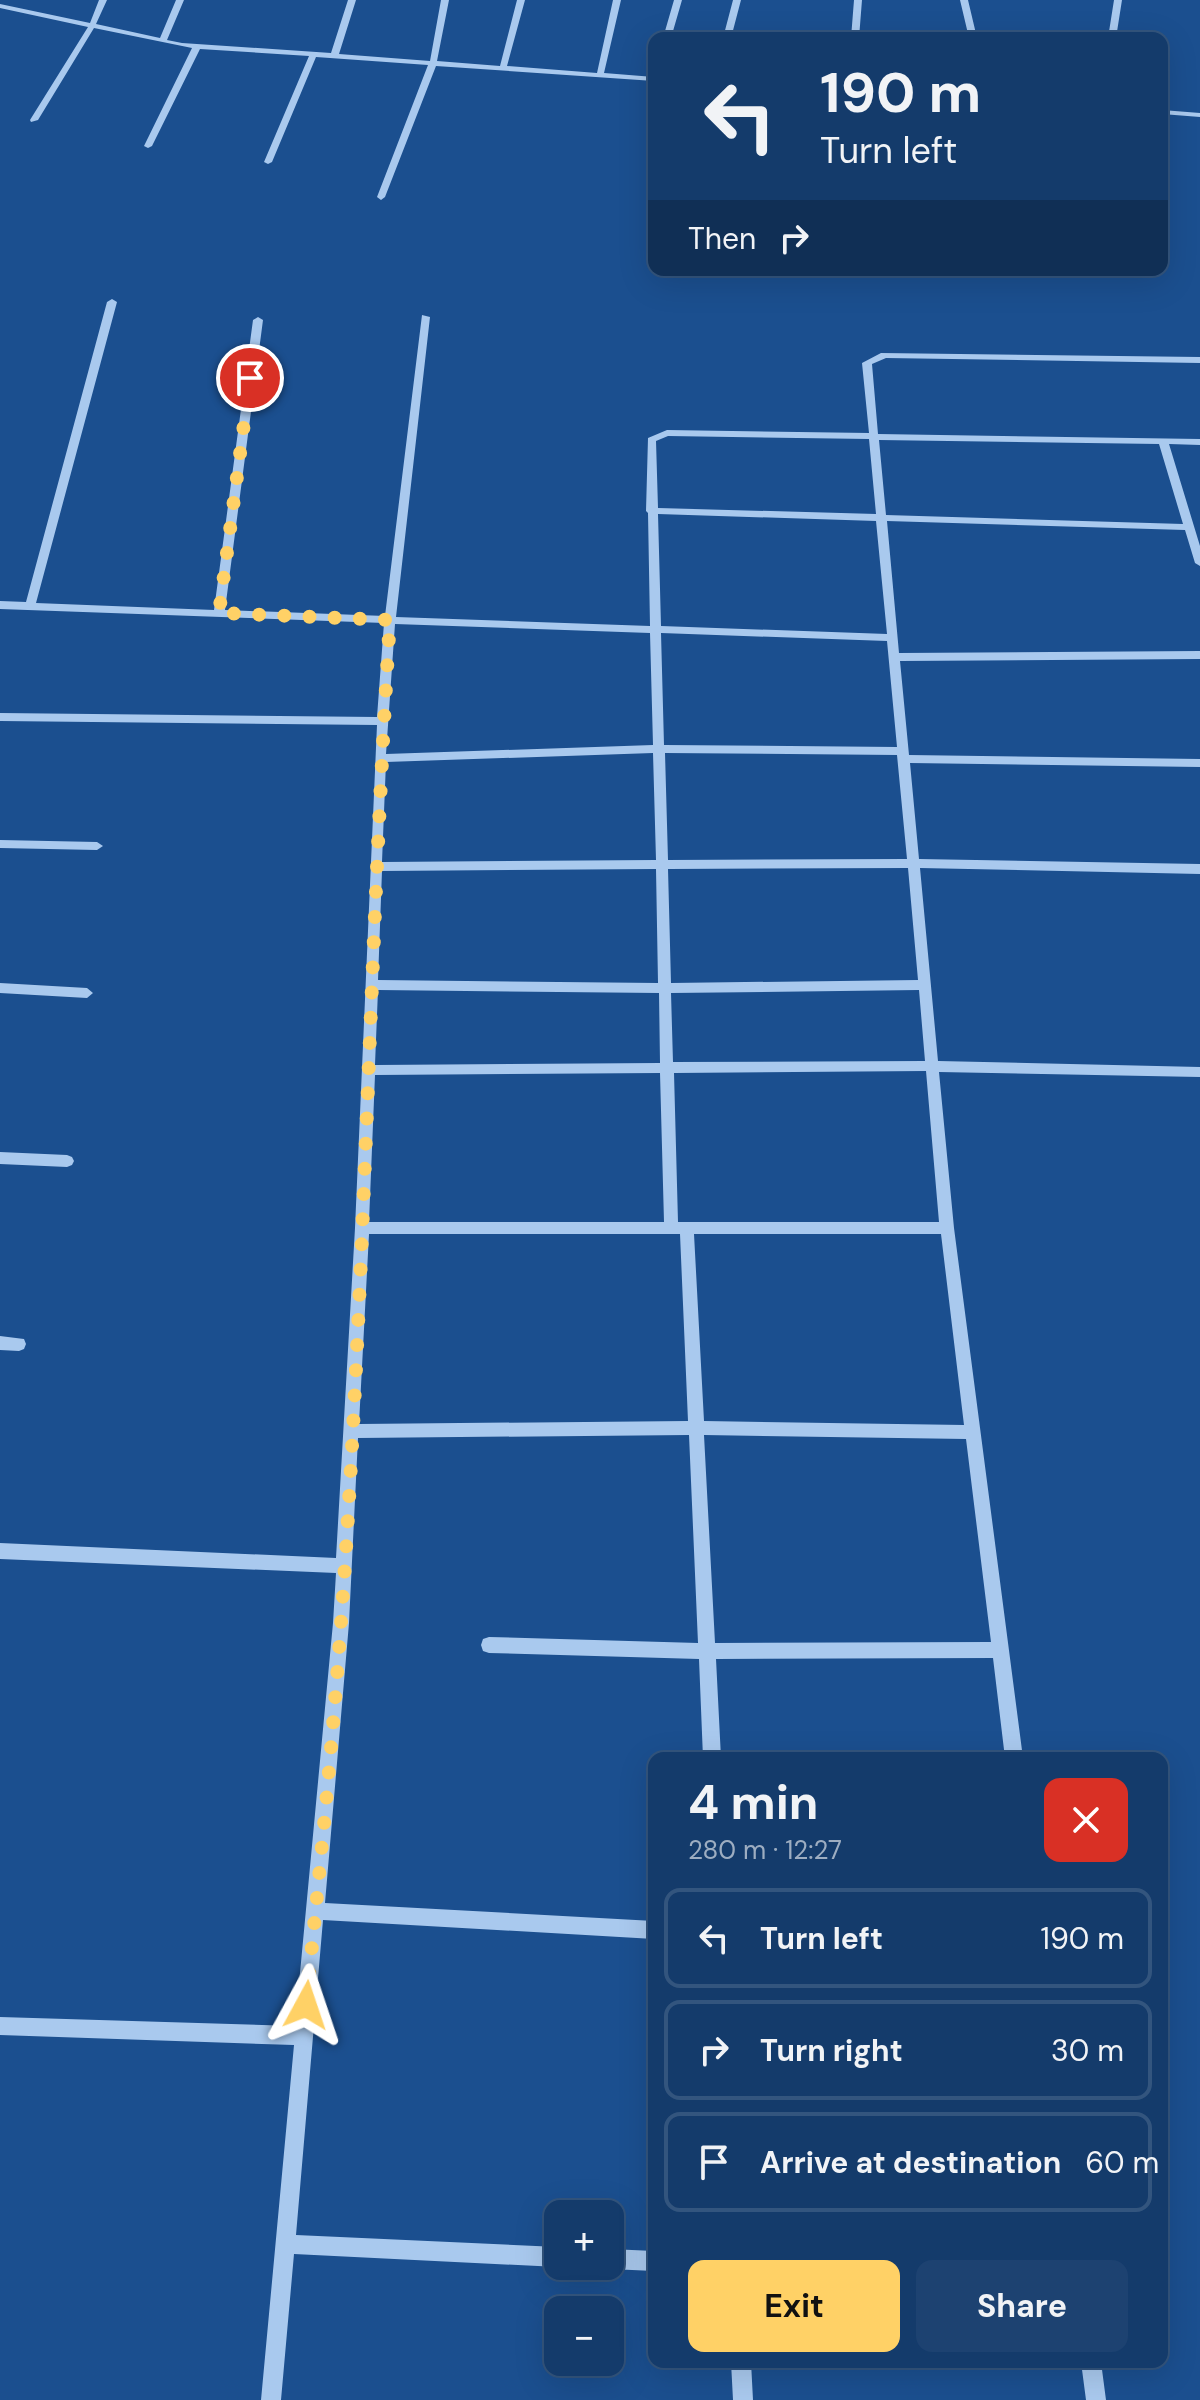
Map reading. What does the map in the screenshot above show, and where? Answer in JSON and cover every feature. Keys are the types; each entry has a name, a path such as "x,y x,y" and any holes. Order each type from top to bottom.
{"street":[{"path":"19,10 25,0"},
{"path":"34,120 92,26 103,0"},
{"path":"163,41 180,0"},
{"path":"334,56 352,0"},
{"path":"381,197 433,63 445,0"},
{"path":"503,68 521,0"},
{"path":"600,75 617,0"},
{"path":"669,32 678,0"},
{"path":"729,32 737,0"},
{"path":"855,32 858,0"},
{"path":"964,0 972,32"},
{"path":"1113,32 1118,0"},
{"path":"0,6 197,46 648,79"},
{"path":"148,146 197,46"},
{"path":"268,162 313,55"},
{"path":"1168,112 1200,115"},
{"path":"30,606 112,302"},
{"path":"271,2400 344,1566 362,1228 380,758 390,620 425,317"},
{"path":"219,613 258,320"},
{"path":"1013,1752 947,1228 867,363 884,355 1200,360"},
{"path":"712,1752 696,1428 666,1066 649,445 657,435 875,435 1200,442"},
{"path":"1163,441 1196,541 1200,563"},
{"path":"651,511 1189,527"},
{"path":"0,605 894,638"},
{"path":"895,657 1200,655"},
{"path":"0,717 383,721"},
{"path":"380,758 657,749 1200,763"},
{"path":"0,844 97,846"},
{"path":"376,867 914,863 1200,869"},
{"path":"372,985 664,988 925,985"},
{"path":"0,988 87,993"},
{"path":"368,1070 932,1066 1200,1072"},
{"path":"0,1158 67,1161"},
{"path":"362,1228 947,1228"},
{"path":"0,1343 19,1344"},
{"path":"351,1431 696,1428 973,1432"},
{"path":"0,1551 344,1566"},
{"path":"489,1645 707,1651 1000,1650"},
{"path":"315,1911 648,1930"},
{"path":"0,2026 304,2036"},
{"path":"285,2244 544,2256"},
{"path":"624,2260 648,2261"},
{"path":"741,2368 743,2400"},
{"path":"1092,2368 1096,2400"}],"route":[{"path":"250,378 219,613 390,620 380,758 362,1228 341,1623 306,2005"}]}
